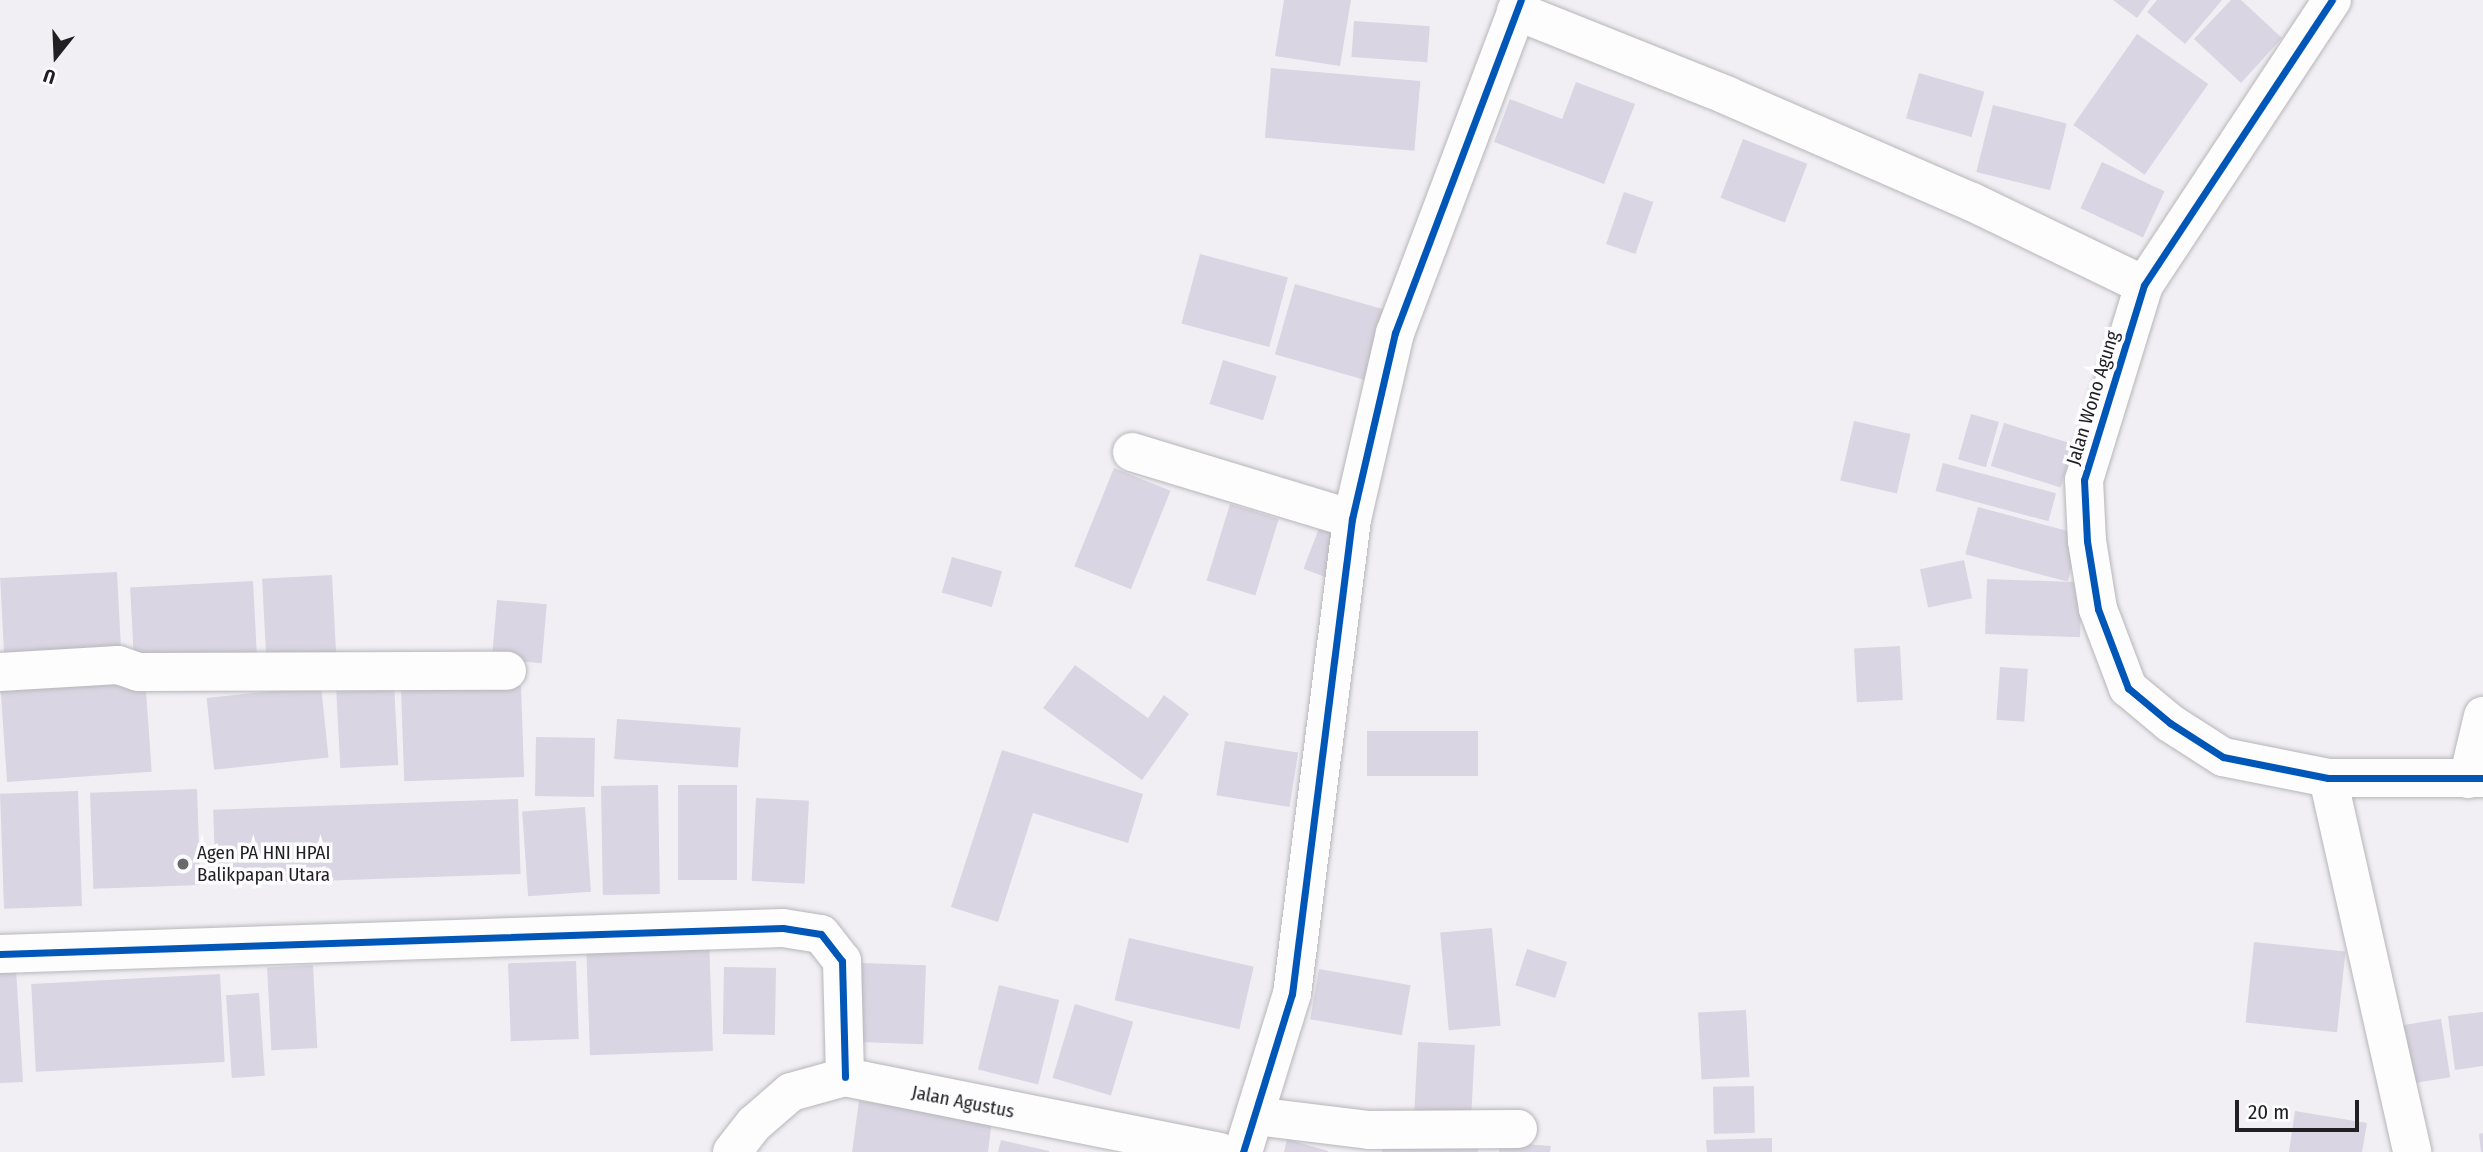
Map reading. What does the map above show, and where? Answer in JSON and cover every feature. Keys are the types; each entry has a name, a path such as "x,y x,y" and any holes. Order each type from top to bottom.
{"street":[{"name":"Jalan Wono Agung","path":"2321,4 2144,285 2084,480 2087,541 2098,608 2128,688 2169,723 2224,757 2328,778 2476,779"},
{"path":"1243,1152 1292,994 1352,519 1395,333 1518,5 1960,197 2144,285"},
{"path":"1132,452 1352,519"},
{"path":"0,672 118,665 138,672 507,671"},
{"path":"2476,779 2483,716"},
{"path":"2328,778 2412,1152"},
{"path":"0,954 783,928 821,934 842,961 845,1077"},
{"name":"Jalan Agustus","path":"732,1152 754,1124 791,1092 845,1077 1220,1152"},
{"path":"1255,1116 1369,1130 1518,1129"}],"building":[{"path":"1284,0 1351,0 1340,66 1275,56"},
{"path":"2113,0 2150,0 2137,18"},
{"path":"2157,0 2222,0 2185,44 2147,12"},
{"path":"2231,0 2241,0 2282,38 2241,83 2194,39"},
{"path":"1354,21 1430,26 1427,62 1351,57"},
{"path":"2137,34 2208,84 2145,175 2073,125"},
{"path":"1271,68 1420,81 1414,151 1265,138"},
{"path":"1919,73 1984,92 1971,137 1906,118"},
{"path":"1576,82 1635,104 1604,184 1494,142 1510,99 1562,119"},
{"path":"1993,105 2067,123 2050,190 1976,172"},
{"path":"1743,139 1807,164 1785,223 1720,198"},
{"path":"2102,162 2165,191 2143,237 2080,208"},
{"path":"1624,192 1653,202 1635,254 1606,244"},
{"path":"1200,254 1288,278 1269,347 1181,324"},
{"path":"1295,284 1392,312 1372,382 1275,354"},
{"path":"1223,360 1277,376 1263,420 1210,404"},
{"path":"1971,414 1999,422 1986,467 1958,459"},
{"path":"1854,421 1911,434 1897,493 1840,480"},
{"path":"2004,423 2074,444 2061,487 1991,466"},
{"path":"1943,463 2056,493 2049,521 1935,491"},
{"path":"1114,468 1171,491 1131,589 1074,566"},
{"path":"1230,504 1279,519 1255,595 1207,581"},
{"path":"1978,507 2080,534 2068,582 1965,554"},
{"path":"1321,523 1345,532 1328,578 1303,569"},
{"path":"952,557 1002,571 992,607 942,593"},
{"path":"1964,560 1972,598 1928,608 1920,569"},
{"path":"117,572 121,654 4,660 0,578"},
{"path":"332,575 336,652 266,656 262,579"},
{"path":"1987,579 2082,582 2080,637 1985,634"},
{"path":"253,581 257,657 134,663 130,587"},
{"path":"497,600 547,604 542,663 492,659"},
{"path":"1900,646 1903,700 1857,702 1854,648"},
{"path":"1075,665 1148,718 1164,695 1189,714 1142,780 1043,708"},
{"path":"2000,667 2028,669 2024,722 1996,720"},
{"path":"145,676 152,772 7,782 0,686"},
{"path":"394,684 398,765 340,768 336,687"},
{"path":"321,686 329,758 214,770 207,698"},
{"path":"521,686 524,777 404,781 401,690"},
{"path":"617,719 741,728 738,768 614,759"},
{"path":"1367,731 1478,731 1478,776 1367,776"},
{"path":"536,737 595,738 594,797 535,796"},
{"path":"1225,741 1298,753 1289,807 1216,795"},
{"path":"1002,750 1143,794 1128,843 1033,813 998,922 951,907"},
{"path":"658,785 660,894 603,895 601,786"},
{"path":"678,785 737,785 737,880 678,880"},
{"path":"197,789 200,885 93,889 90,793"},
{"path":"78,791 82,906 4,909 0,794"},
{"path":"756,798 809,801 805,884 752,881"},
{"path":"518,799 521,874 216,885 213,810"},
{"path":"585,807 591,892 528,896 522,811"},
{"path":"1492,928 1501,1026 1449,1030 1440,933"},
{"path":"1129,938 1254,967 1239,1029 1115,1000"},
{"path":"709,939 713,1051 590,1055 586,943"},
{"path":"2254,942 2345,952 2337,1032 2246,1023"},
{"path":"1527,949 1567,962 1555,998 1515,985"},
{"path":"576,961 579,1039 511,1041 508,963"},
{"path":"862,963 926,965 923,1044 859,1042"},
{"path":"313,965 317,1048 271,1050 267,967"},
{"path":"724,967 776,968 775,1035 723,1034"},
{"path":"0,969 16,969 23,1082 0,1083"},
{"path":"1319,969 1411,985 1402,1035 1310,1019"},
{"path":"220,974 225,1062 36,1072 31,984"},
{"path":"999,985 1059,1000 1038,1084 978,1069"},
{"path":"259,993 265,1076 232,1078 226,995"},
{"path":"1075,1004 1133,1022 1111,1095 1052,1078"},
{"path":"1746,1010 1750,1077 1702,1079 1698,1013"},
{"path":"2483,1012 2483,1066 2455,1070 2448,1016"},
{"path":"2441,1019 2450,1077 2407,1084 2398,1026"},
{"path":"1418,1042 1475,1045 1471,1124 1414,1121"},
{"path":"1754,1086 1755,1133 1714,1134 1713,1087"},
{"path":"859,1101 992,1119 988,1152 852,1152"},
{"path":"2295,1111 2367,1123 2362,1152 2289,1152"},
{"path":"2483,1133 2483,1152 2481,1152 2479,1134"},
{"path":"1384,1136 1478,1146 1478,1152 1382,1152"},
{"path":"1772,1138 1772,1152 1707,1152 1706,1140"},
{"path":"1287,1139 1328,1151 1328,1152 1284,1152"},
{"path":"1001,1140 1049,1151 1049,1152 998,1152"},
{"path":"1499,1142 1551,1146 1550,1152 1499,1152"}],"cycle path":[{"path":"1243,1152 1292,994 1352,519 1395,333 1521,0"},
{"path":"2332,0 2144,285 2084,480 2087,541 2098,609 2128,688 2170,723 2223,757 2328,778 2483,778"},
{"path":"0,954 783,928 821,934 842,961 845,1077"}],"place":[{"name":"Agen PA HNI HPAI Balikpapan Utara","path":"183,864"}]}
